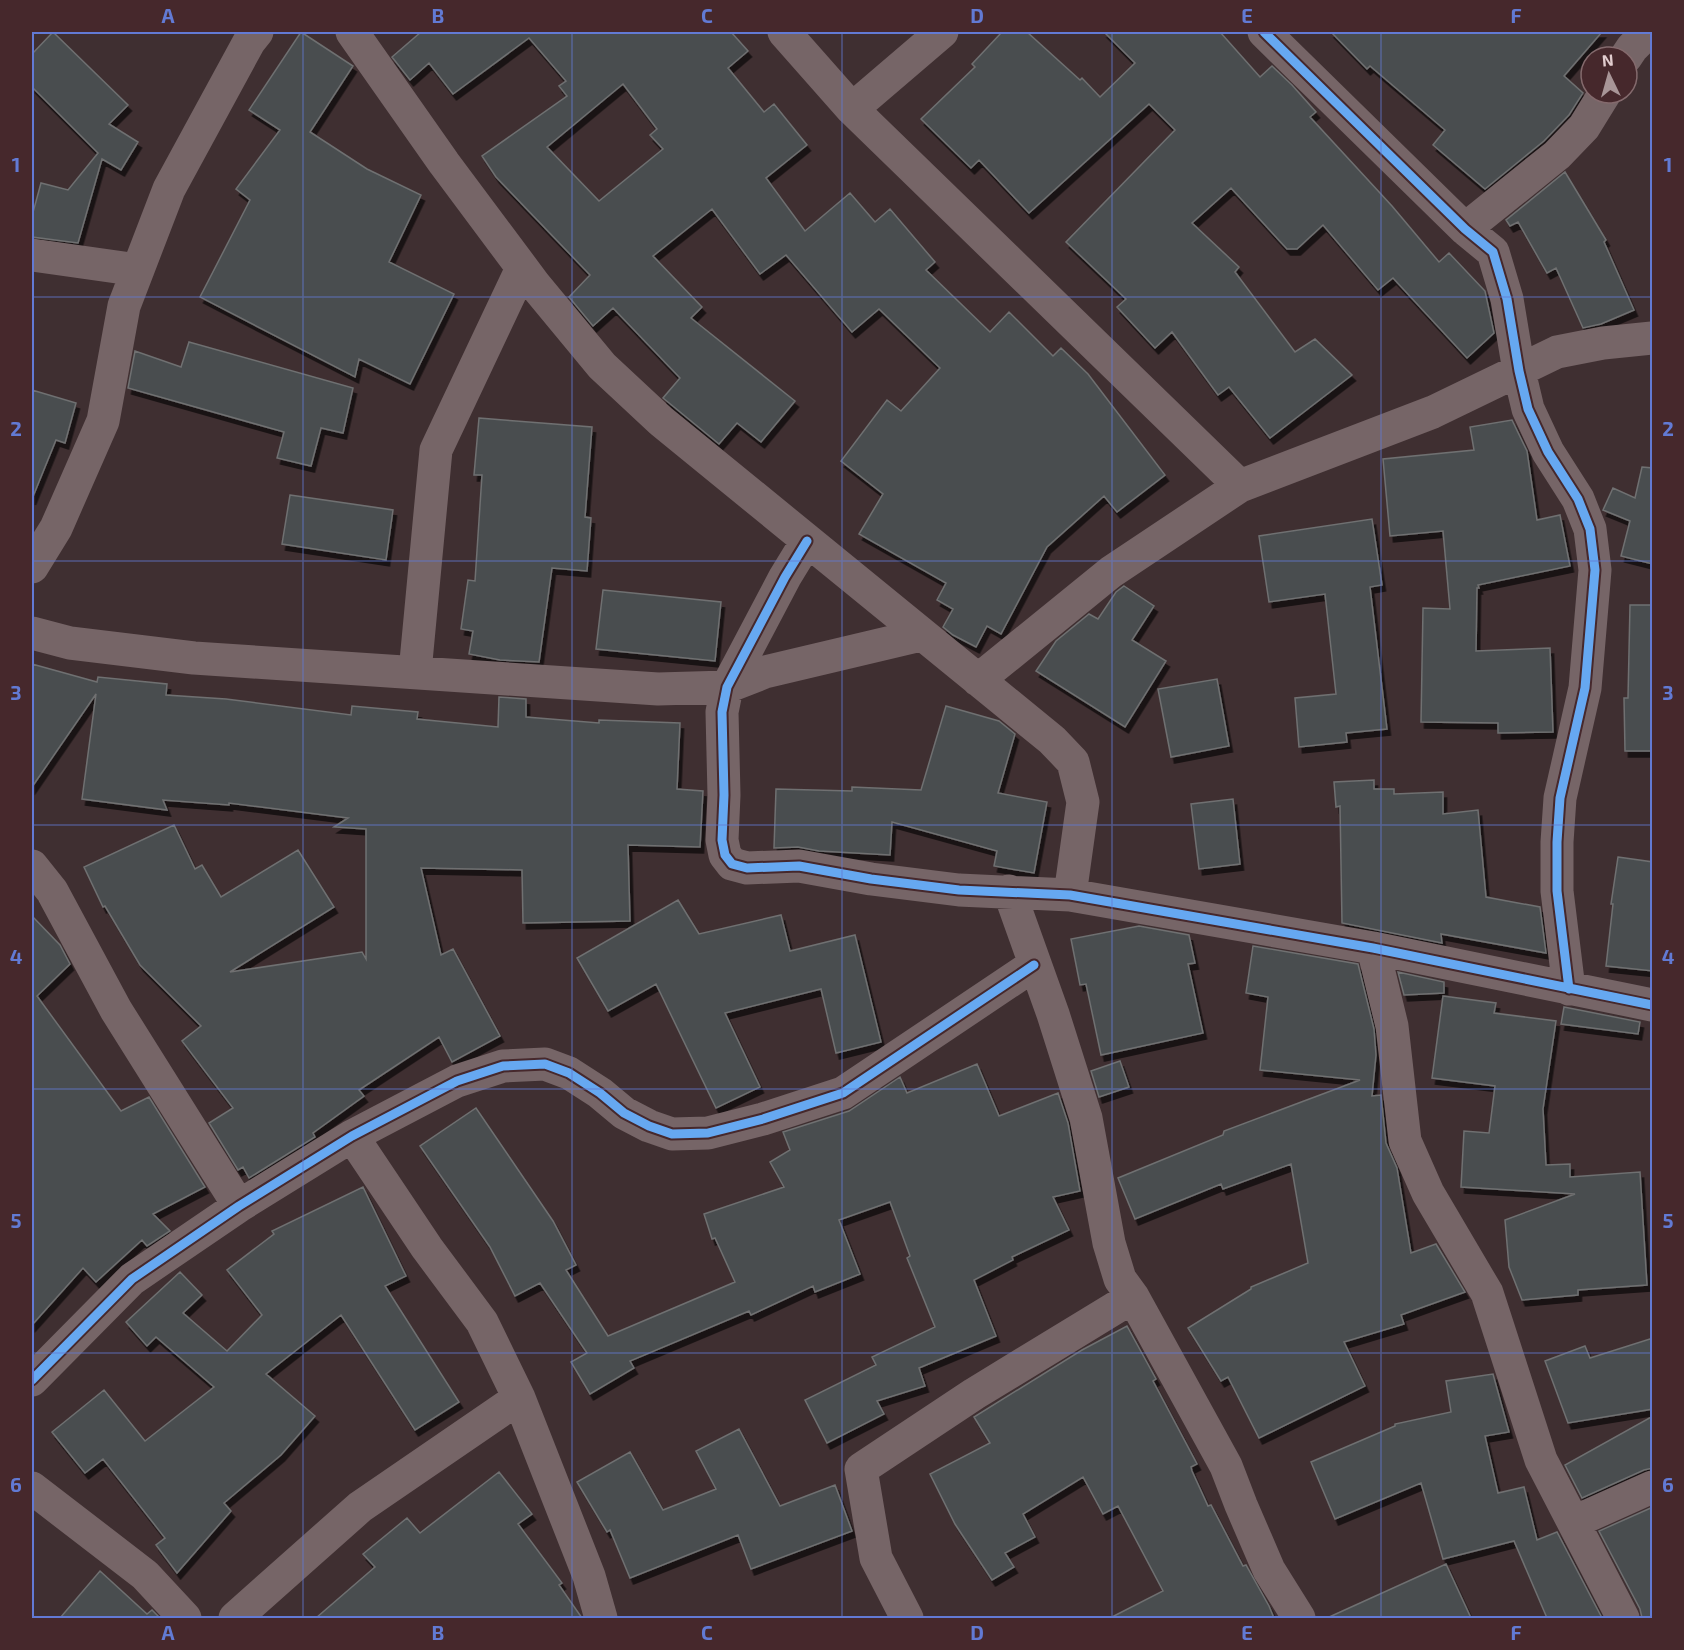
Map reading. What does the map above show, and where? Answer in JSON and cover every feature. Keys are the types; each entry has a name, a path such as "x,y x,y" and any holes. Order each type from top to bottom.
{"street":[{"path":"352,32 444,163 522,268 602,366 661,422 1053,740 1073,762 1083,802 1070,894"},
{"path":"784,32 852,109 1240,486"},
{"path":"852,109 942,32"},
{"path":"1264,32 1465,229 1493,252 1508,298 1519,371 1528,409 1548,452 1578,499 1590,529 1595,570 1585,688 1560,798 1557,842 1557,891 1569,989"},
{"path":"1635,45 1648,32"},
{"path":"32,567 56,528 103,421 124,306 169,189 248,35"},
{"path":"1465,229 1557,155 1584,127 1598,105"},
{"path":"32,255 138,270"},
{"path":"415,672 436,450 522,268"},
{"path":"978,680 1111,572 1240,486 1433,412 1557,352 1603,343 1653,338"},
{"path":"807,541 785,577 727,687 722,712 724,795 722,840 725,855 732,864 747,868 799,866 871,879 959,890 1070,894 1373,948 1653,1005"},
{"path":"32,633 70,643 194,658 658,688 727,687 765,672 921,635"},
{"path":"32,866 52,891 116,1010 239,1206"},
{"path":"1008,891 1053,1014 1086,1118 1108,1243 1120,1279 1133,1297 1226,1466 1269,1570 1299,1618"},
{"path":"1373,948 1392,1026 1405,1141 1428,1193 1487,1293 1541,1460 1623,1618"},
{"path":"32,1380 132,1279 239,1206 351,1136 458,1081 503,1066 545,1064 569,1073 600,1093 624,1113 649,1126 672,1134 708,1133 752,1122 843,1093 1034,964"},
{"path":"351,1136 427,1248 482,1322 519,1398 602,1618"},
{"path":"907,1618 876,1558 861,1470 974,1394 1133,1297"},
{"path":"236,1618 360,1507 519,1398"},
{"path":"1574,1522 1653,1487"},
{"path":"32,1488 145,1575 185,1618"}],"building":[{"path":"53,32 128,105 109,124 138,142 121,170 102,159 78,243 32,237 32,216 41,183 68,190 98,153 32,87 32,54"},
{"path":"301,32 353,66 310,132 367,169 421,195 389,262 454,294 410,384 359,359 355,377 200,297 250,200 236,189 280,130 249,110"},
{"path":"421,32 731,32 748,51 728,68 764,112 774,104 807,145 766,178 805,231 850,193 875,222 890,209 935,262 926,270 990,332 1009,312 1053,356 1061,348 1088,374 1165,475 1117,512 1104,496 1047,547 1001,634 987,626 976,647 953,635 943,627 953,609 937,600 946,583 859,534 883,494 841,461 887,400 901,411 940,368 879,309 852,332 786,255 760,274 712,209 653,256 702,307 691,318 795,401 761,442 737,423 719,444 663,398 680,378 613,308 593,326 569,297 590,275 496,177 482,156 567,96 559,86 566,81 529,38 453,94 429,63 410,80 392,57","holes":["623,84 657,129 650,135 663,149 599,201 547,147"]},
{"path":"1002,32 1027,32 1080,80 1082,78 1100,97 1135,63 1104,32 1220,32 1260,77 1272,66 1292,85 1316,112 1310,117 1392,206 1439,262 1449,253 1485,291 1494,333 1467,358 1393,278 1378,290 1323,225 1297,249 1287,249 1231,188 1192,223 1239,267 1235,272 1295,352 1315,339 1352,375 1270,438 1229,387 1218,395 1172,332 1155,348 1117,307 1126,299 1066,242 1175,130 1149,104 1029,213 979,160 971,168 921,119 975,67 972,64"},
{"path":"1331,32 1602,32 1591,45 1579,45 1579,59 1564,76 1579,89 1579,99 1569,115 1544,141 1485,189 1433,145 1445,130 1370,66 1367,69"},
{"path":"1565,172 1606,240 1604,242 1634,310 1601,324 1583,328 1556,268 1547,273 1518,222 1510,226 1506,220"},
{"path":"189,342 353,388 343,433 321,428 311,466 277,458 284,432 128,388 135,351 181,367"},
{"path":"32,390 76,403 65,443 56,440 32,499"},
{"path":"479,418 592,427 585,517 591,518 587,571 552,568 539,662 500,660 469,654 473,631 461,629 468,580 475,581 482,475 474,475"},
{"path":"1512,420 1527,451 1537,520 1560,515 1570,566 1478,585 1476,651 1550,648 1553,732 1498,733 1498,723 1421,722 1423,608 1450,609 1443,531 1390,536 1383,459 1474,450 1470,427"},
{"path":"1642,467 1653,468 1653,564 1621,556 1630,521 1603,510 1613,488 1635,498"},
{"path":"290,495 393,510 386,560 282,544"},
{"path":"1372,519 1382,585 1370,587 1387,729 1346,733 1347,742 1299,747 1295,698 1336,694 1325,594 1269,602 1259,536"},
{"path":"1124,586 1154,606 1132,640 1166,661 1125,727 1036,671 1056,641 1089,614 1098,619 1116,592"},
{"path":"603,590 721,602 715,661 596,649"},
{"path":"1630,605 1653,605 1653,751 1625,751 1624,698 1628,698"},
{"path":"32,664 97,682 98,677 167,684 166,695 226,699 351,715 352,706 418,712 417,719 498,727 499,697 526,699 526,717 599,723 599,720 680,723 677,789 703,791 700,847 628,845 630,921 523,923 522,870 421,868 441,955 453,949 500,1036 452,1062 439,1037 359,1090 364,1096 313,1133 315,1137 249,1178 243,1167 238,1170 209,1123 233,1108 182,1041 201,1026 140,965 105,906 103,907 84,867 174,825 195,869 202,865 221,897 298,850 334,907 230,972 362,952 366,959 366,829 334,827 348,818 229,803 229,805 163,800 167,810 82,799 96,694 32,787"},
{"path":"1217,679 1229,746 1171,757 1158,689"},
{"path":"946,706 999,721 1015,734 998,793 1047,802 1034,873 994,866 997,851 892,822 890,855 819,851 798,847 774,848 776,789 852,791 852,787 921,790"},
{"path":"1374,780 1374,789 1394,789 1394,794 1443,792 1443,814 1478,810 1486,897 1540,907 1546,953 1441,934 1442,943 1342,923 1340,806 1336,807 1334,782"},
{"path":"1233,799 1240,864 1199,869 1191,804"},
{"path":"1618,857 1653,862 1653,971 1606,966 1613,904 1611,904"},
{"path":"678,900 699,934 781,915 790,951 855,935 881,1042 836,1053 821,989 725,1013 760,1087 716,1108 656,984 608,1011 577,958"},
{"path":"32,916 60,945 70,964 37,996 121,1111 149,1097 205,1187 153,1214 170,1231 147,1246 142,1240 96,1282 83,1268 32,1325"},
{"path":"1139,926 1189,935 1195,963 1188,964 1203,1033 1101,1055 1086,984 1080,985 1071,939"},
{"path":"1253,946 1358,964 1374,1029 1376,1055 1372,1096 1381,1095 1386,1143 1397,1168 1411,1253 1436,1244 1465,1292 1401,1315 1404,1324 1344,1342 1365,1386 1259,1438 1228,1377 1221,1381 1188,1328 1251,1287 1308,1263 1291,1164 1223,1189 1221,1184 1135,1219 1118,1178 1223,1135 1224,1131 1360,1080 1260,1070 1268,997 1246,993"},
{"path":"1398,972 1444,982 1444,993 1404,995"},
{"path":"1443,996 1496,1003 1494,1013 1556,1021 1543,1109 1546,1165 1570,1164 1570,1177 1640,1172 1647,1285 1578,1290 1578,1295 1522,1300 1509,1267 1505,1220 1575,1194 1461,1187 1464,1131 1489,1133 1495,1086 1432,1078"},
{"path":"1564,1007 1640,1022 1638,1034 1561,1024"},
{"path":"1120,1061 1129,1087 1099,1097 1091,1071"},
{"path":"977,1064 999,1116 1058,1093 1068,1123 1080,1191 1053,1197 1069,1230 1012,1257 1013,1260 974,1280 996,1336 919,1368 925,1386 877,1401 884,1414 827,1443 805,1400 876,1365 872,1357 935,1327 907,1258 910,1256 890,1202 839,1220 860,1274 815,1292 813,1286 751,1315 749,1311 630,1361 634,1368 590,1394 571,1362 587,1353 540,1283 515,1296 490,1247 420,1146 476,1108 553,1221 576,1265 566,1270 608,1336 735,1282 715,1238 712,1239 704,1214 784,1187 770,1162 790,1150 783,1132 849,1111 900,1077 907,1093"},
{"path":"363,1187 406,1276 385,1286 459,1402 415,1430 341,1315 266,1374 315,1416 281,1455 224,1503 231,1511 177,1573 156,1545 165,1538 103,1459 85,1473 52,1432 104,1390 145,1441 214,1387 156,1337 147,1346 126,1322 180,1272 202,1295 183,1313 227,1351 262,1315 227,1270 274,1234 272,1231"},
{"path":"1127,1326 1156,1379 1153,1381 1197,1464 1191,1467 1192,1471 1208,1506 1211,1505 1274,1618 1110,1618 1163,1591 1118,1506 1103,1514 1083,1477 1023,1514 1035,1537 1005,1553 1014,1567 992,1580 955,1524 930,1474 990,1443 974,1417 1082,1350"},
{"path":"1653,1338 1653,1409 1568,1423 1545,1361 1585,1346 1590,1358"},
{"path":"1493,1374 1509,1432 1485,1436 1498,1493 1524,1487 1537,1540 1557,1532 1602,1618 1547,1618 1514,1541 1443,1559 1421,1483 1335,1519 1311,1462 1395,1426 1395,1424 1451,1412 1446,1381"},
{"path":"1653,1416 1653,1468 1582,1498 1565,1465"},
{"path":"739,1429 780,1506 835,1485 852,1531 751,1569 738,1535 630,1578 610,1530 607,1532 577,1482 630,1452 663,1510 716,1489 696,1451"},
{"path":"499,1472 532,1514 518,1524 562,1583 559,1585 582,1618 316,1618 375,1567 363,1554 407,1518 420,1533"},
{"path":"1653,1507 1653,1618 1642,1618 1640,1609 1599,1531"},
{"path":"1446,1564 1471,1618 1327,1618"},
{"path":"100,1571 147,1614 152,1610 160,1618 60,1618"}],"cycle path":[{"path":"1264,32 1465,229 1493,252 1507,299 1528,409 1548,452 1578,499 1590,529 1595,570 1585,688 1560,798 1557,842 1557,891 1569,989"},
{"path":"807,541 785,577 727,687 722,712 724,795 722,840 725,855 732,864 747,868 799,866 871,879 959,890 1070,895 1373,948 1652,1005"},
{"path":"32,1380 132,1279 239,1206 352,1136 457,1081 503,1066 545,1064 569,1073 600,1093 624,1113 649,1126 672,1134 708,1133 763,1119 843,1093 1034,965"}]}
